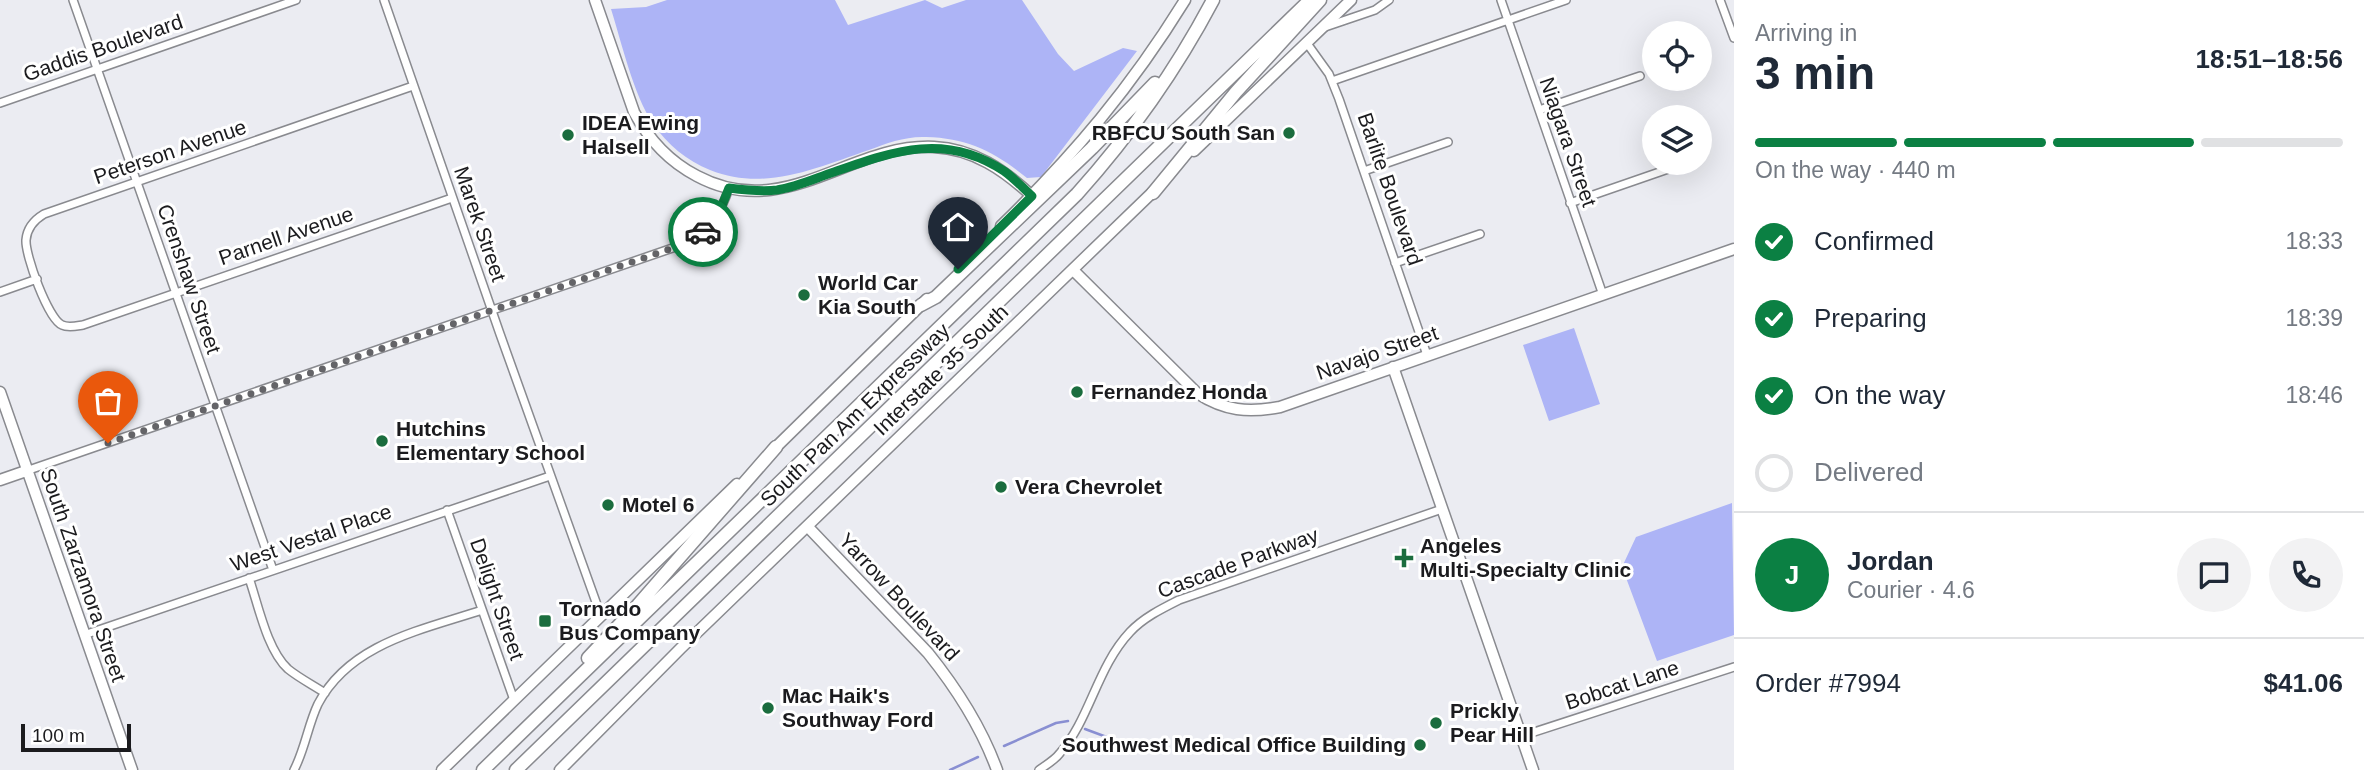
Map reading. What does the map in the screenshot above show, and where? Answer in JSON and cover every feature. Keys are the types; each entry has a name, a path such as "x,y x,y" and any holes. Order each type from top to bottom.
{"highway":[{"name":"South Pan Am Expressway","path":"488,766 1077,194 1138,120 1171,72 1213,0"},
{"name":"South Pan Am Expressway","path":"516,770 1310,0"},
{"path":"1153,192 1244,82 1320,0"},
{"path":"921,305 936,297 1148,92 1196,30"},
{"path":"488,766 541,702 614,631 776,447"}],"main road":[{"path":"595,0 634,112 643,129 669,159 705,180 729,188 778,190 881,156 932,147 970,154 990,163 1007,173 1032,196"},
{"path":"442,770 1032,196 1090,133 1135,78 1185,0"},
{"name":"Interstate 35 South","path":"560,770 675,653 1351,0"},
{"name":"Navajo Street","path":"1073,270 1189,387 1208,400 1235,410 1251,411 1280,407 1734,249"},
{"path":"1393,368 1533,770"},
{"name":"South Zarzamora Street","path":"0,392 132,770"},
{"path":"0,480 26,471"},
{"name":"Yarrow Boulevard","path":"808,527 942,670 979,729 997,770"}],"street":[{"name":"Crenshaw Street","path":"73,0 273,570"},
{"name":"Gaddis Boulevard","path":"0,103 296,0"},
{"name":"Marek Street","path":"384,0 601,616"},
{"path":"1378,0 1388,0"},
{"path":"1321,28 1375,10 1388,0"},
{"name":"Niagara Street","path":"1501,0 1603,295"},
{"path":"1332,81 1566,0"},
{"path":"1720,0 1734,38"},
{"name":"Barlite Boulevard","path":"1306,42 1332,81 1427,355"},
{"path":"1539,110 1640,76"},
{"name":"Peterson Avenue","path":"37,279 26,242 27,232 37,218 414,86"},
{"path":"1364,171 1448,142"},
{"path":"1570,203 1651,175"},
{"path":"26,471 687,243 700,235 719,213 729,188"},
{"name":"Parnell Avenue","path":"37,279 52,317 62,325 70,327 94,322 452,198"},
{"path":"1395,263 1480,234"},
{"path":"0,292 37,279"},
{"name":"West Vestal Place","path":"84,635 550,476"},
{"name":"Cascade Parkway","path":"1039,770 1059,755 1071,738 1112,656 1130,631 1153,613 1178,600 1442,509"},
{"name":"Delight Street","path":"447,510 514,700"},
{"path":"249,578 272,646 279,658 288,669 325,693"},
{"path":"295,770 315,710 325,693 348,667 378,646 482,610"},
{"name":"Bobcat Lane","path":"1522,736 1734,667"}],"shaded area":[{"path":"667,0 835,0 848,25 925,0 942,8 966,0 1022,0 1058,54 1074,71 1123,48 1137,51 1041,177 1027,178 992,154 968,144 941,138 919,137 890,143 790,175 751,179 730,176 693,162 665,138 646,112 611,9 646,7"},
{"path":"1574,328 1600,404 1549,421 1523,345"},
{"path":"1732,503 1734,635 1657,661 1622,567 1636,537"}],"waterway":[{"path":"1004,746 1056,723 1068,721"},
{"path":"1085,729 1112,739 1130,752"},
{"path":"950,770 978,757"}],"way so far":[{"path":"108,443 687,243 703,232"}],"place":[{"name":"RBFCU South San","path":"1289,133"},
{"name":"IDEA Ewing Halsell","path":"568,135"},
{"name":"World Car Kia South","path":"804,295"},
{"name":"Fernandez Honda","path":"1077,392"},
{"name":"Hutchins Elementary School","path":"382,441"},
{"name":"Vera Chevrolet","path":"1001,487"},
{"name":"Motel 6","path":"608,505"},
{"name":"Angeles Multi-Specialty Clinic","path":"1404,558"},
{"name":"Tornado Bus Company","path":"545,621"},
{"name":"Mac Haik's Southway Ford","path":"768,708"},
{"name":"Prickly Pear Hill","path":"1436,723"},
{"name":"Southwest Medical Office Building","path":"1420,745"}],"route":[{"path":"703,232 719,213 729,188 778,190 909,149 951,149 990,163 1007,173 1032,196 958,269"}]}
